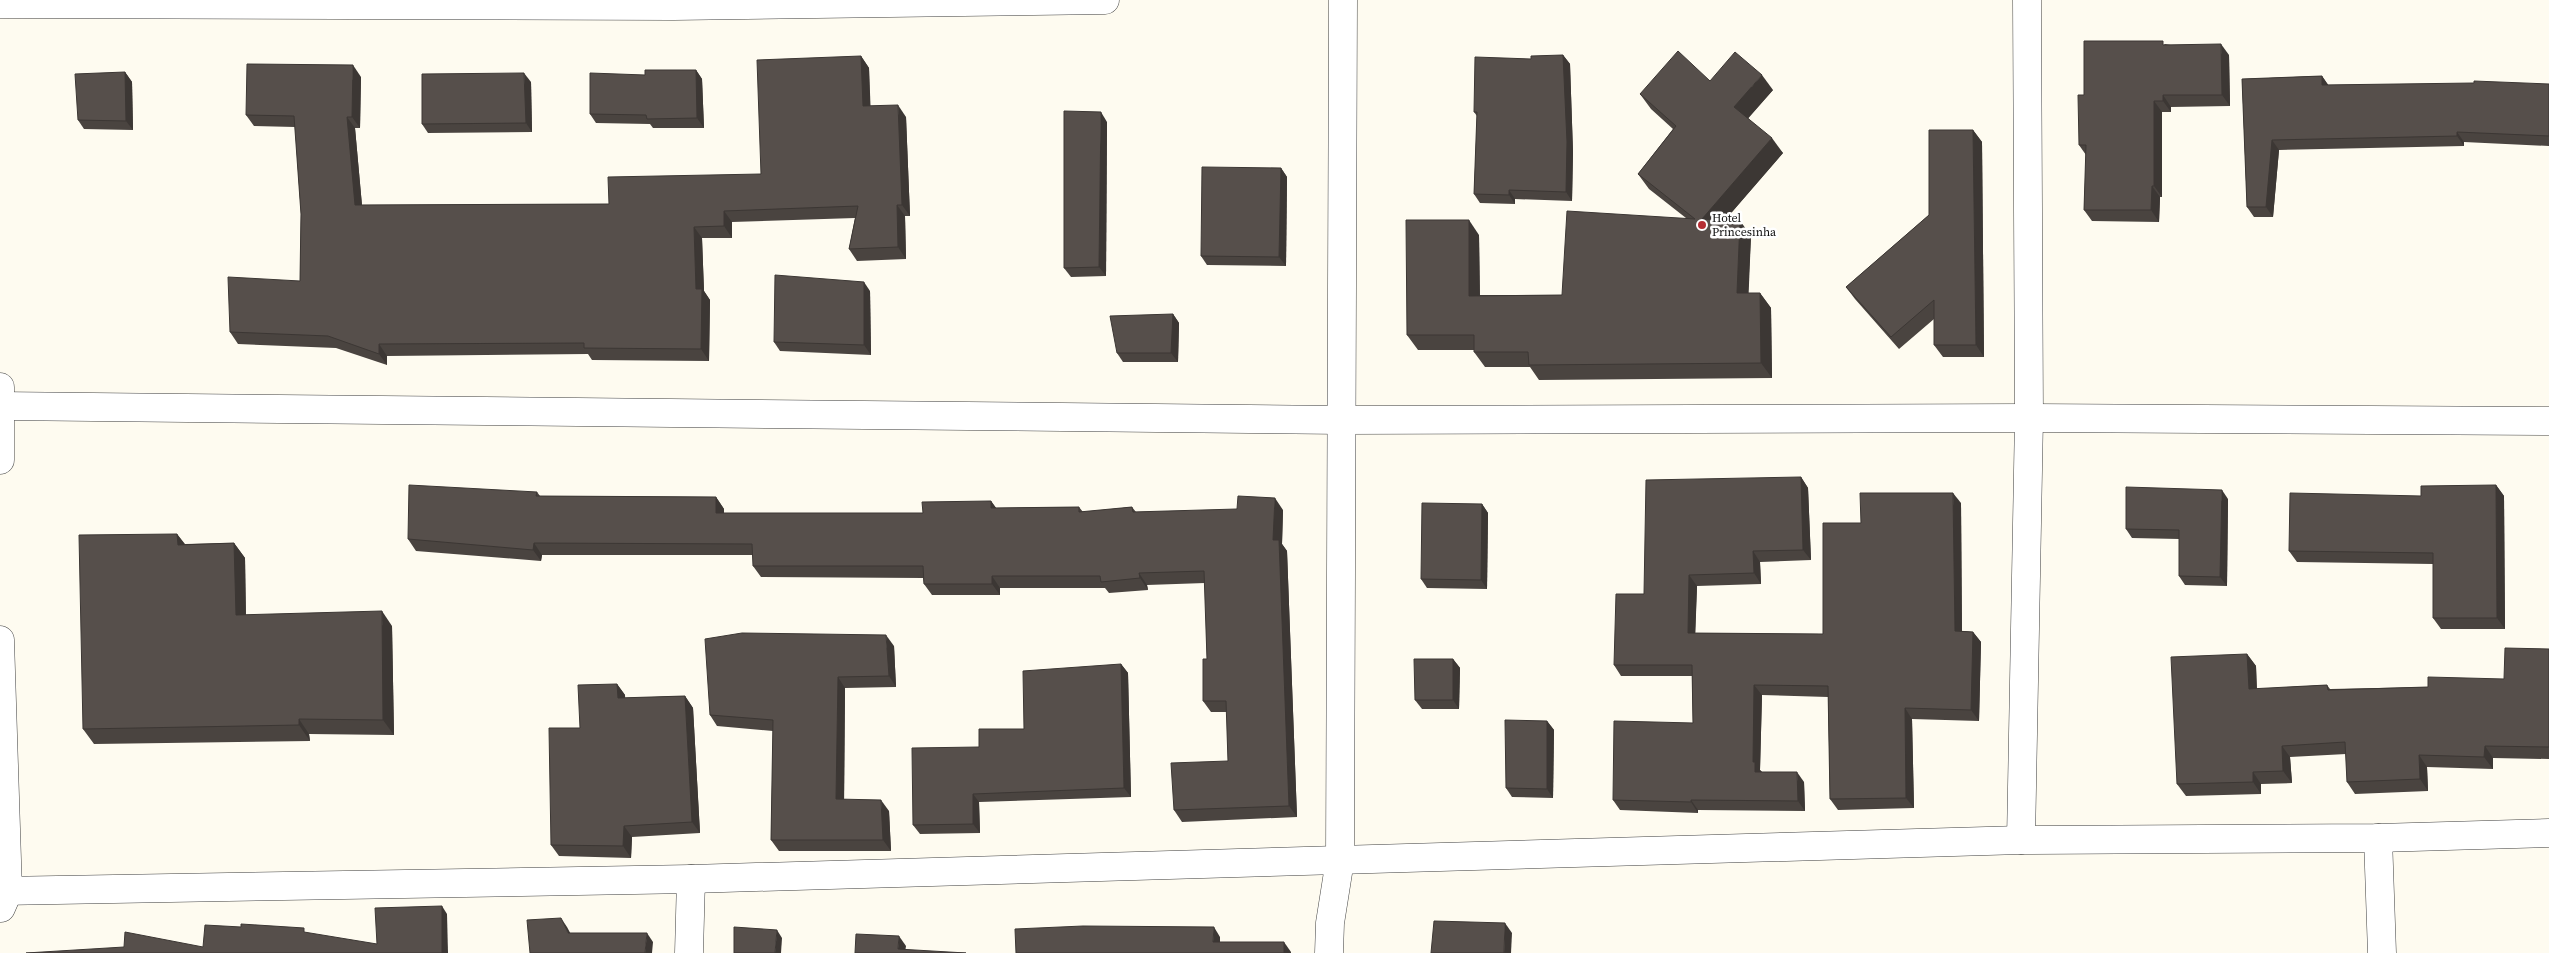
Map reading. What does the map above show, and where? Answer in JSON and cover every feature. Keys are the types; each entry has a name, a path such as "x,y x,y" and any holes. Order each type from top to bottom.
{"street":[{"path":"0,4 674,6 1105,0"},
{"path":"1329,953 1330,923 1340,860 1343,0"},
{"path":"2021,840 2029,418 2027,0"},
{"path":"0,387 0,460"},
{"path":"0,406 1342,420 2029,418 2549,422"},
{"path":"0,640 3,897 2021,840 2378,838 2549,833"},
{"path":"2378,838 2382,953"},
{"path":"689,953 691,879"}],"building":[{"path":"2084,41 2163,41 2163,45 2221,44 2222,95 2163,95 2163,101 2154,101 2154,186 2152,186 2151,210 2084,210 2086,145 2079,145 2078,95 2084,95"},
{"path":"1678,51 1710,81 1735,52 1762,75 1734,107 1772,138 1702,219 1740,221 1737,293 1760,293 1761,363 1529,365 1528,352 1474,352 1474,335 1407,335 1406,220 1469,220 1469,296 1562,295 1567,211 1695,219 1638,174 1676,126 1640,94"},
{"path":"1563,55 1567,142 1566,192 1509,190 1509,195 1474,194 1477,112 1474,112 1475,57 1531,59 1531,56"},
{"path":"861,56 863,106 898,105 902,205 897,205 898,247 849,249 858,206 724,211 724,226 694,227 696,289 702,289 701,349 584,348 584,343 379,344 379,354 328,336 230,332 228,277 300,281 301,214 294,116 246,115 247,64 353,65 352,117 347,117 355,205 609,204 608,177 761,174 757,60"},
{"path":"645,70 696,70 697,118 647,119 646,115 590,114 590,73 645,75"},
{"path":"125,72 126,121 78,120 75,74"},
{"path":"524,73 526,123 422,124 422,74"},
{"path":"2322,76 2322,85 2474,83 2474,81 2549,84 2549,136 2457,132 2457,136 2272,140 2266,207 2247,207 2242,79"},
{"path":"1064,111 1101,112 1099,267 1064,268"},
{"path":"1929,130 1973,130 1976,345 1934,345 1934,300 1891,337 1846,287 1929,215"},
{"path":"1202,167 1281,168 1279,257 1201,256"},
{"path":"775,275 864,282 864,345 774,342"},
{"path":"1173,314 1171,353 1117,353 1110,316"},
{"path":"1801,477 1803,550 1753,551 1754,573 1689,575 1688,633 1823,634 1823,523 1861,523 1860,493 1953,493 1955,631 1973,632 1971,710 1905,708 1906,798 1830,799 1828,686 1754,685 1753,762 1755,762 1755,772 1797,772 1798,801 1691,800 1691,802 1613,800 1614,721 1693,723 1692,665 1614,665 1616,594 1644,594 1646,480"},
{"path":"409,485 537,492 536,496 716,497 716,513 923,513 922,502 991,501 991,508 1079,507 1079,512 1132,507 1133,512 1237,509 1238,496 1275,498 1273,540 1279,540 1289,806 1174,810 1171,763 1228,761 1226,701 1203,701 1203,659 1207,659 1204,571 1139,573 1140,578 1101,582 1100,576 992,576 992,584 924,584 923,566 753,566 752,544 534,543 533,550 408,539"},
{"path":"2496,485 2497,618 2433,618 2433,553 2289,551 2290,493 2421,496 2421,486"},
{"path":"2126,487 2222,490 2220,577 2179,576 2179,530 2126,529"},
{"path":"1422,503 1482,504 1481,580 1421,579"},
{"path":"177,534 178,545 234,543 236,615 382,611 383,720 299,719 299,725 83,729 79,535"},
{"path":"742,633 886,635 889,676 838,677 836,799 881,800 883,840 771,840 773,720 710,715 705,639"},
{"path":"2505,648 2549,649 2549,747 2485,746 2484,757 2419,755 2420,779 2347,782 2345,742 2282,746 2283,771 2253,772 2253,782 2177,784 2171,657 2247,654 2249,689 2327,685 2328,690 2428,687 2428,677 2504,679"},
{"path":"1414,659 1453,659 1453,700 1415,700"},
{"path":"1121,664 1124,788 973,794 973,824 913,825 912,748 979,747 979,729 1024,729 1023,671"},
{"path":"617,684 618,698 685,696 692,822 624,826 623,846 551,845 549,728 580,728 578,685"},
{"path":"1505,720 1547,721 1547,789 1506,788"},
{"path":"442,906 442,953 26,953 124,947 125,932 203,947 205,925 241,927 241,924 304,928 304,932 377,944 375,908"},
{"path":"561,918 568,933 647,933 645,953 530,953 527,920"},
{"path":"1434,921 1505,923 1504,953 1431,953"},
{"path":"1083,926 1214,927 1213,942 1284,942 1284,953 1016,953 1015,929"},
{"path":"734,927 777,930 775,953 734,953"},
{"path":"856,934 899,936 898,949 966,953 855,953"}],"place":[{"name":"Hotel Princesinha","path":"1702,225"}]}
